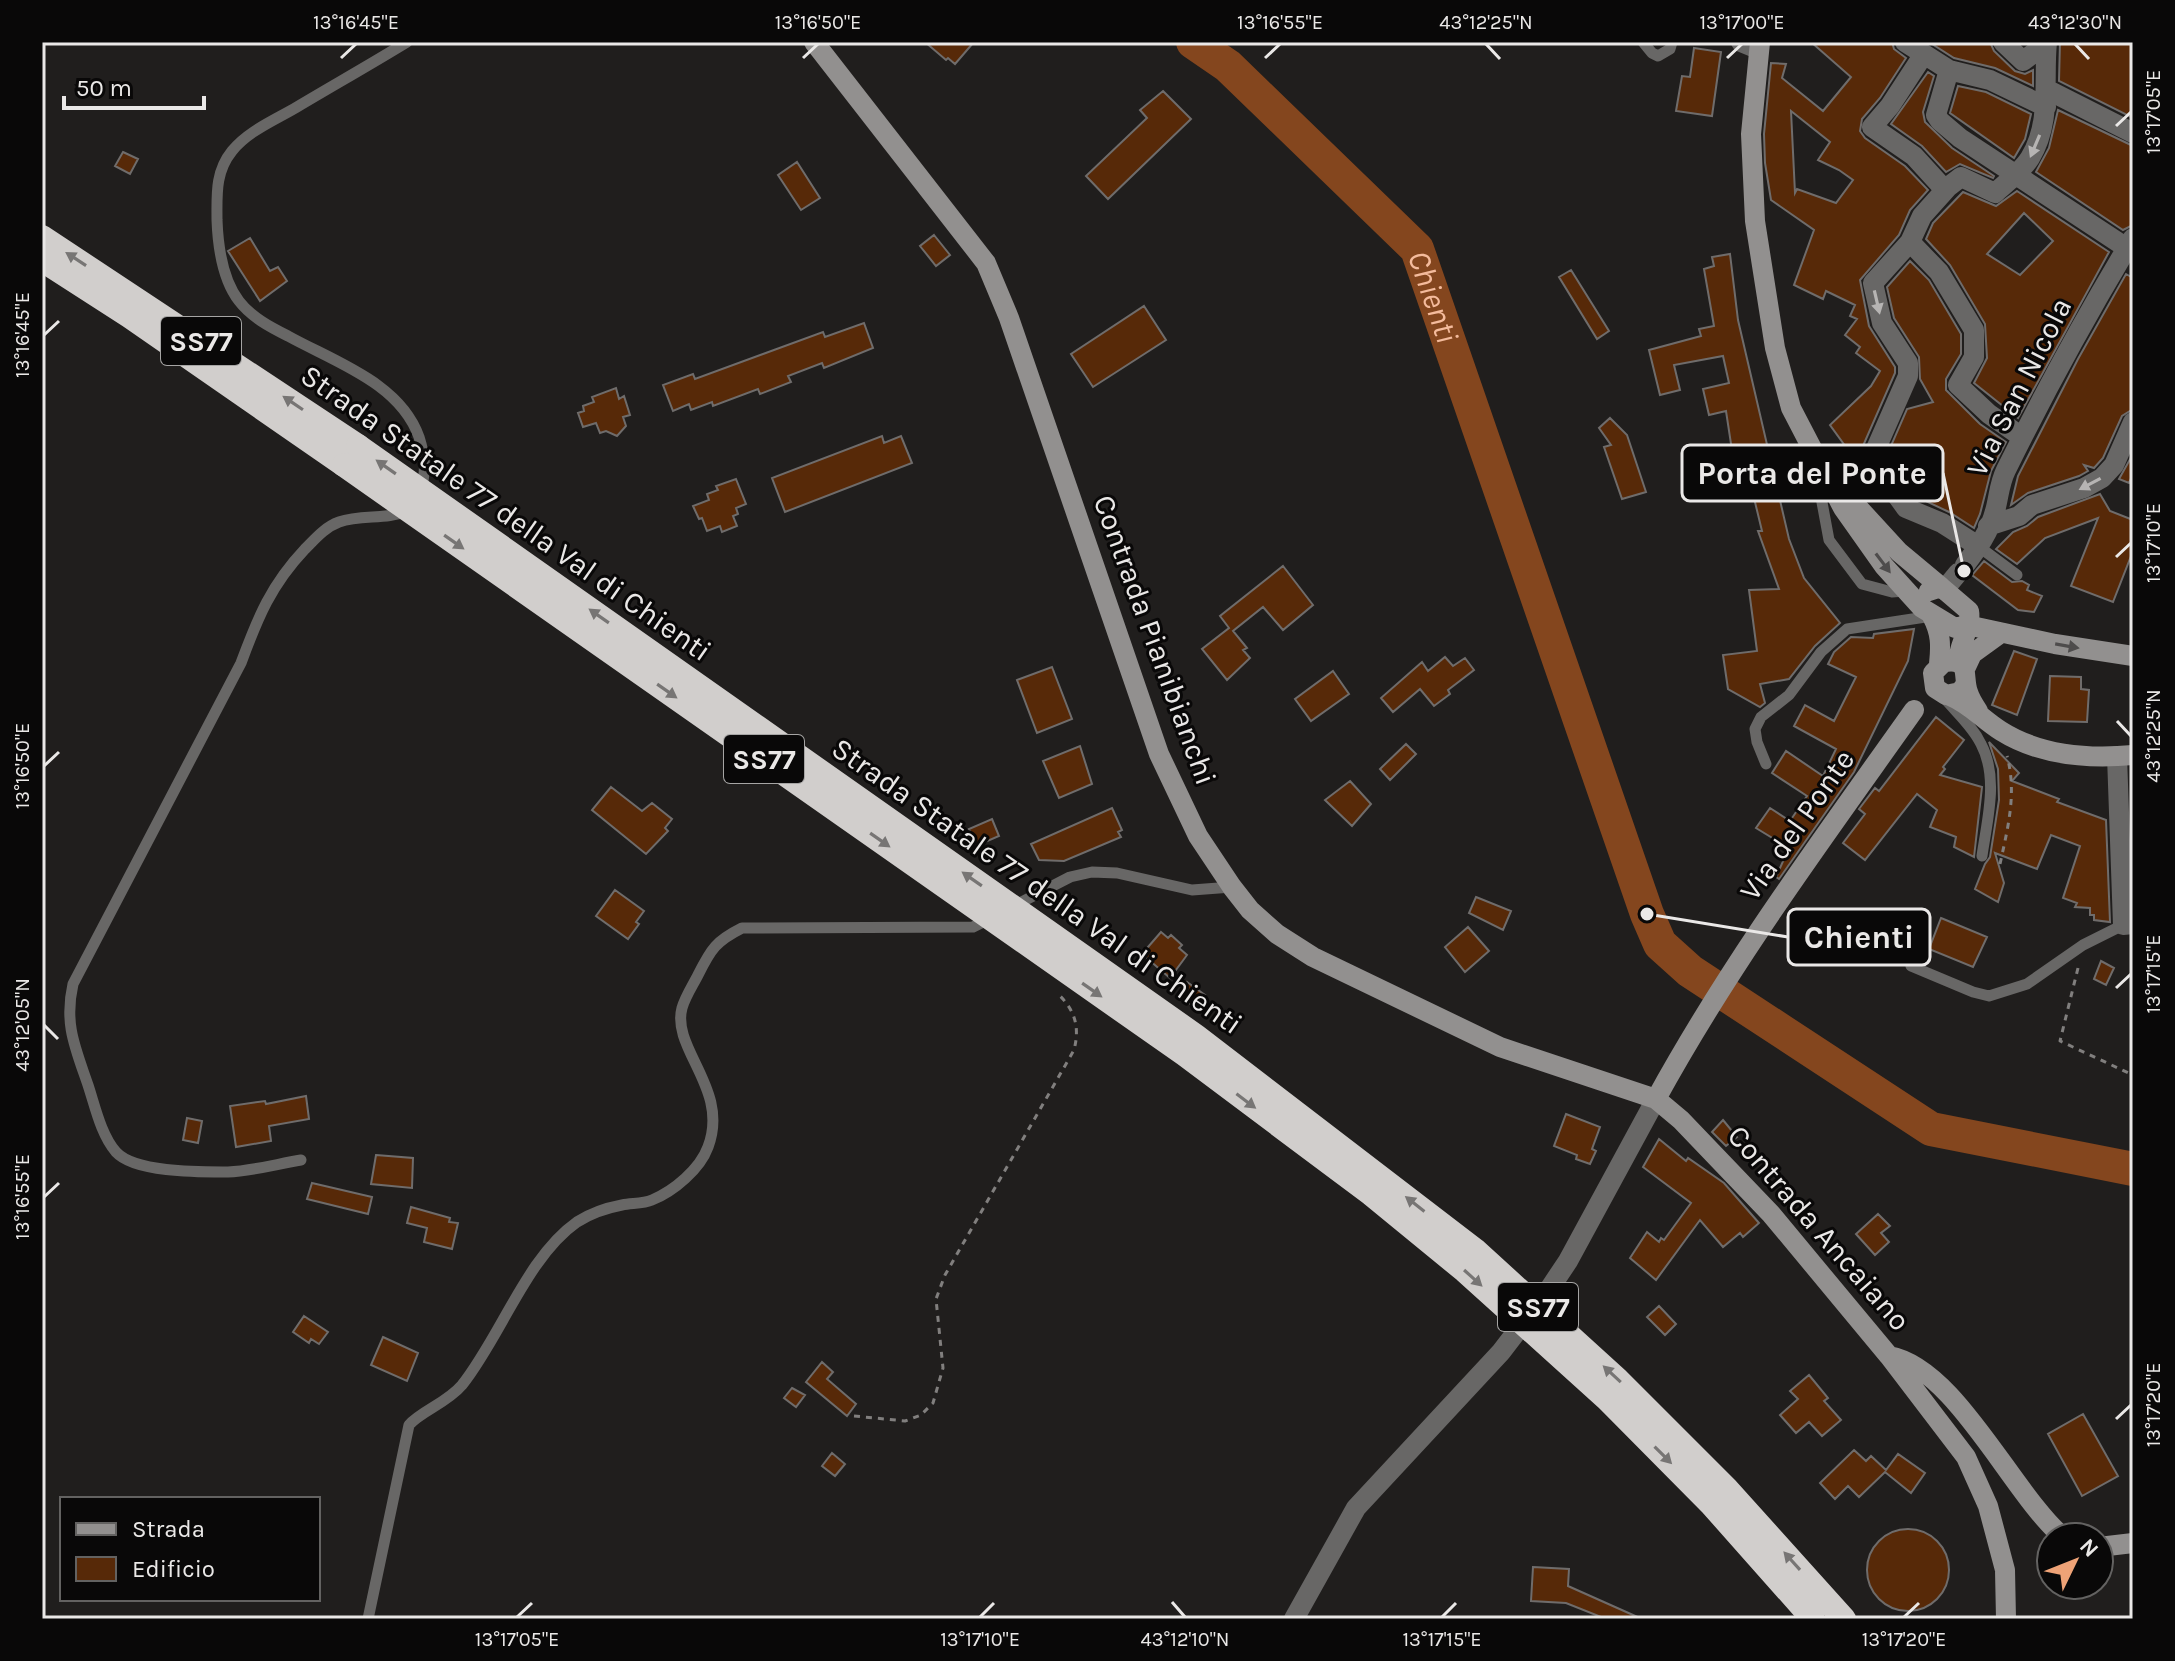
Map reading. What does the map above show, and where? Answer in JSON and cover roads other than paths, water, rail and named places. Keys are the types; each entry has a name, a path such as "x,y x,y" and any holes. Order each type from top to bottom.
{"highway":[{"name":"Strada Statale 77 della Val di Chienti","path":"42,237 1171,1045 1371,1194 1465,1271 1607,1399 1711,1504 1813,1619"},
{"name":"Strada Statale 77 della Val di Chienti","path":"42,260 351,456 1196,1036 1475,1250 1618,1380 1727,1489 1844,1619"}],"street":[{"name":"Contrada Pianibianchi","path":"814,42 986,263 1009,318 1159,754 1198,836 1250,910 1277,934 1313,957 1500,1047 1656,1099"},
{"path":"1905,42 1949,70 2046,98 2133,133"},
{"path":"1990,80 2006,46 2023,61 2047,42"},
{"path":"1978,546 1942,523 1906,508 1871,460 1908,376 1908,363 1882,323 1873,283 1910,242 1922,216 1961,177 1995,193 2029,160 2040,134 2046,98 2047,42"},
{"path":"1753,44 1751,134 1755,221 1775,348 1791,408 1843,508 1884,566 1939,629 1950,681 1980,714 1998,729 2025,743 2055,752 2125,756 2128,925"},
{"path":"1924,54 1890,106 1872,127 1914,156 1945,190"},
{"path":"1949,70 1936,115 1940,121 2015,174 2131,246"},
{"path":"1910,242 1939,272 1974,330 1974,357 1958,385 1989,414 2022,437"},
{"name":"Via San Nicola","path":"1942,589 1962,569 1978,546 1995,512 1997,491 2003,475 2064,354 2131,246"},
{"path":"1988,526 2019,516 2032,505 2084,488 2102,478 2114,465 2133,422"},
{"path":"1812,450 1870,522 1899,552 1967,608 1970,619 1967,625"},
{"path":"1927,612 1925,595 1935,587 1942,589"},
{"path":"1927,612 1955,628 1967,625 2133,656"},
{"name":"Via del Ponte","path":"1950,681 1967,625"},
{"name":"Via del Ponte","path":"1656,1099 1678,1058 1799,870 1914,710 1950,681 1979,647 2001,633"},
{"path":"1294,1619 1356,1508 1501,1352 1550,1288 1568,1261 1656,1099"},
{"name":"Contrada Ancaiano","path":"1656,1099 1706,1144 1771,1214 1889,1356 1914,1365 1962,1411 2006,1464 2046,1521"},
{"path":"1889,1356 1966,1457 1988,1506 2005,1570 2006,1619"}],"lane":[{"path":"301,1160 231,1172 131,1163 116,1152 106,1135 70,1032 68,1006 73,984 241,663 259,616 284,571 326,529 340,522 406,512 418,498 425,479 425,462 416,429 397,401 367,379 256,318 239,303 229,286 218,237 217,181 222,165 232,150 259,129 407,42"},
{"path":"1643,42 1658,56 1670,49 1672,42"},
{"path":"1812,450 1829,540 1862,584 1892,592 1905,591"},
{"path":"1978,546 2017,575"},
{"path":"1766,764 1755,729 1761,717 1789,695 1821,652 1847,629 1927,612"},
{"path":"1950,681 1946,700 1981,743 1987,757 1991,788 1982,856"},
{"path":"368,1619 409,1425 460,1387 486,1351 540,1261 562,1234 600,1210 650,1202 669,1191 691,1173 708,1148 712,1126 710,1094 684,1040 682,1009 712,948 723,937 742,928 767,926 973,927 1070,877 1092,872 1117,873 1192,890 1232,887"},
{"path":"1911,966 1989,996 2027,984 2083,945 2128,925"}],"waterway":[{"name":"Chienti","path":"1193,42 1228,66 1417,249 1660,944 1690,971 1931,1129 2133,1169"}],"place":[{"name":"Porta del Ponte","path":"1964,571"},
{"name":"Chienti","path":"1647,914"}]}
